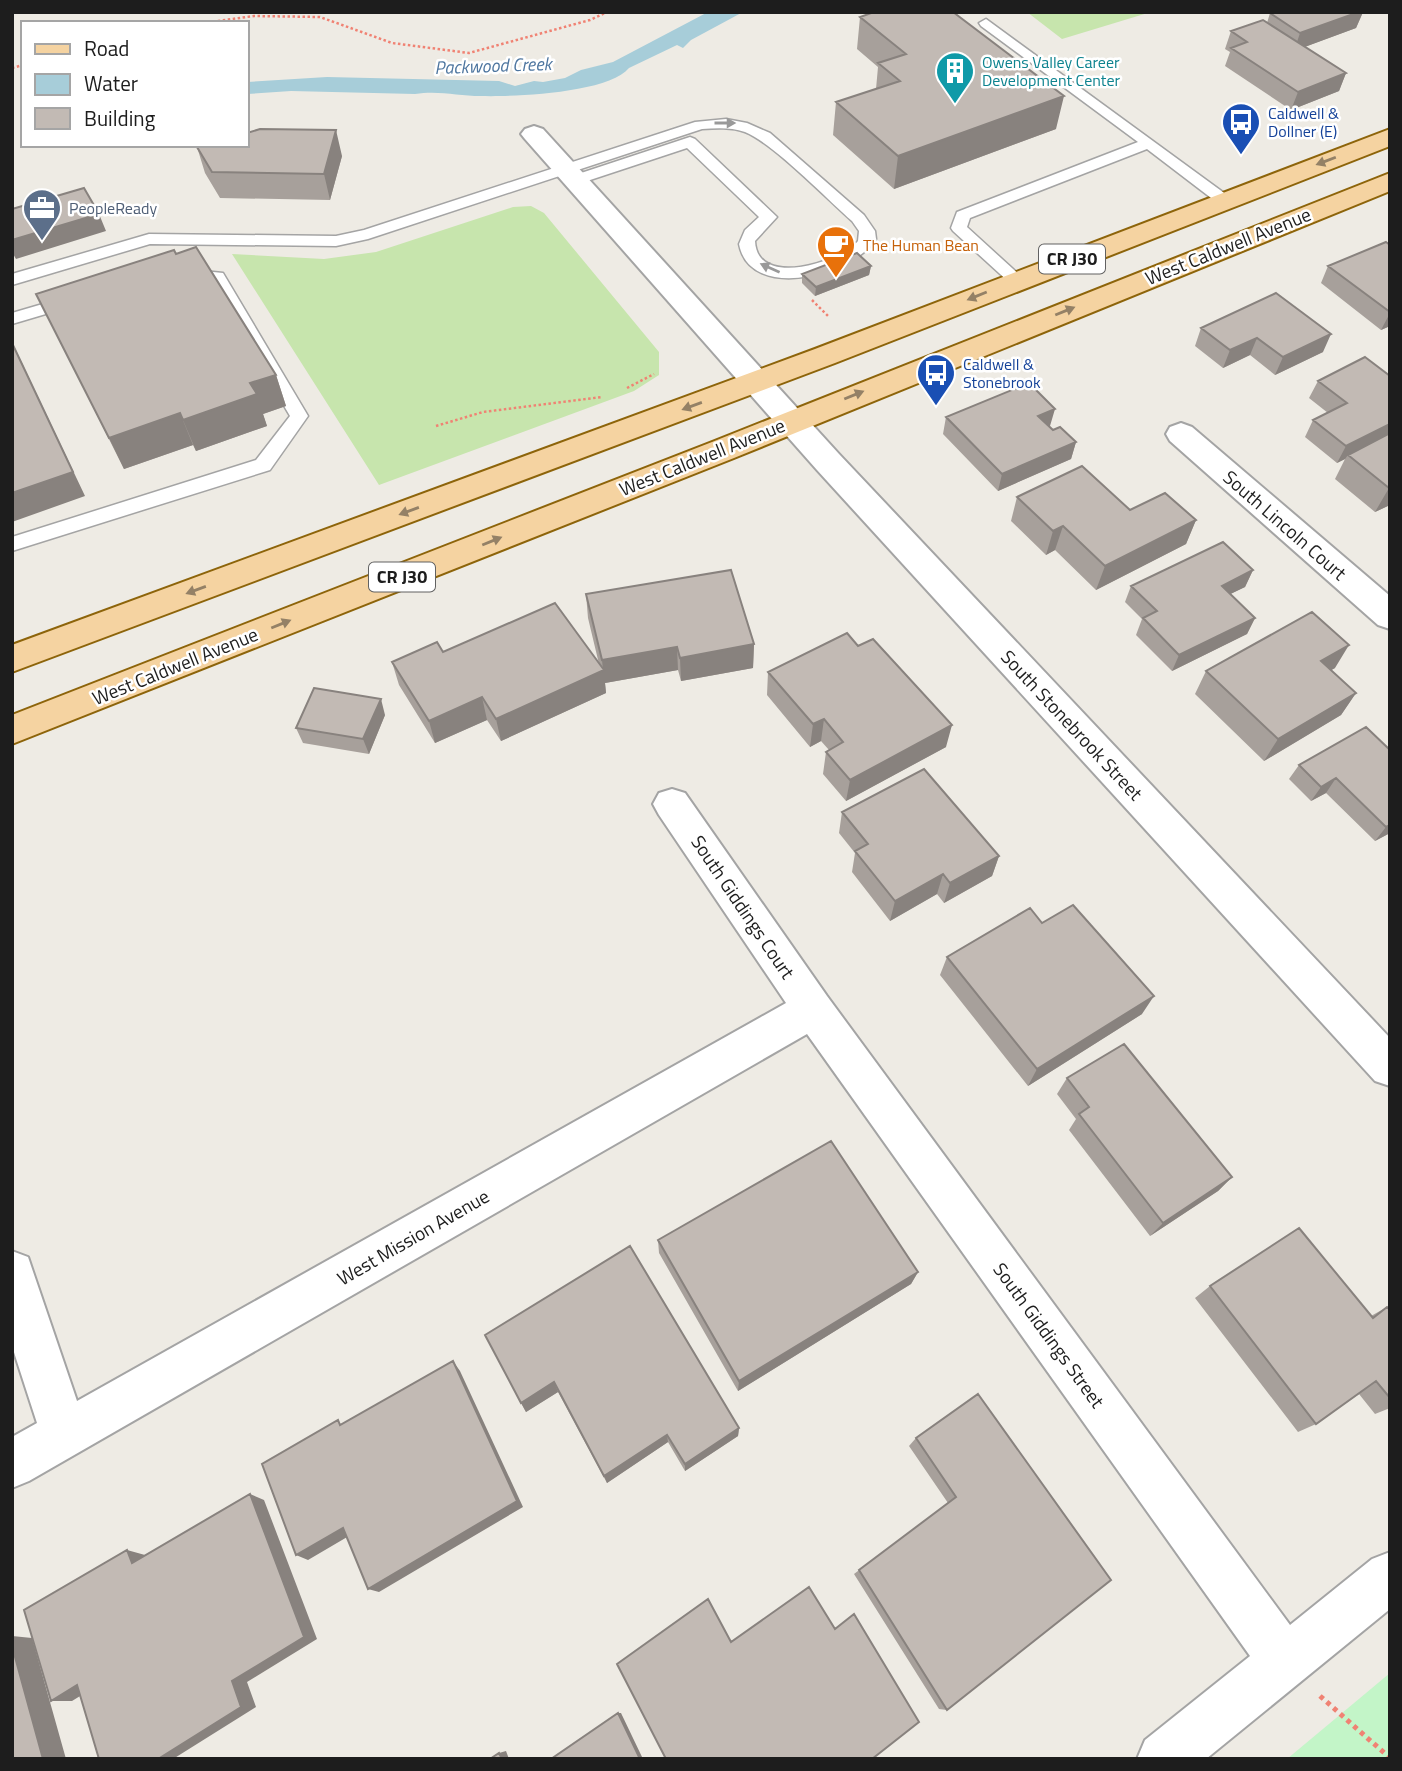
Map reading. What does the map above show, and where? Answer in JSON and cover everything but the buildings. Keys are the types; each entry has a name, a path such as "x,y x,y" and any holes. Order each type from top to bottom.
{"main road":[{"name":"CR J30","path":"12,659 755,382 1390,137"},
{"name":"West Caldwell Avenue","path":"12,730 1390,181"}],"street":[{"name":"South Stonebrook Street","path":"534,134 755,382 1390,1067"},
{"name":"South Lincoln Court","path":"1181,434 1390,616"},
{"name":"South Giddings Court","path":"672,804 813,1009"},
{"name":"West Mission Avenue","path":"12,1464 813,1009"},
{"name":"South Giddings Street","path":"813,1009 1285,1661"},
{"path":"12,1273 64,1434"},
{"path":"1164,1759 1390,1577"}],"lane":[{"path":"986,23 1225,201"},
{"path":"12,280 149,239 336,241 690,142 769,217 750,233 746,243 756,261 778,273 804,274 854,255 864,248 868,239 867,231 858,218 765,136 738,124 724,122 700,125 570,175"},
{"path":"1017,280 959,228 962,215 1149,143"},
{"path":"12,544 263,465 299,416 217,277 171,273"},
{"path":"12,319 86,296"}],"path":[{"path":"218,21 254,16 320,17 391,43 469,53 590,20 607,12"},
{"path":"619,391 654,374"},
{"path":"436,426 482,412 598,399 608,395"},
{"path":"1336,1712 1390,1758"}],"green space":[{"path":"1027,12 1151,12 1062,39"},
{"path":"531,206 544,213 659,352 659,375 634,391 379,485 232,254 324,259 376,252 513,207"},
{"path":"1390,1673 1390,1759 1287,1759"}],"water":[{"name":"Packwood Creek","path":"708,12 743,12 691,40 683,48 677,45 602,83 560,92 496,96 291,91 248,94 248,82 327,77 499,81 515,86 565,78 581,70 613,62"}],"place":[{"name":"Owens Valley Career Development Center","path":"955,105"},
{"name":"Caldwell & Dollner (E)","path":"1241,156"},
{"name":"PeopleReady","path":"42,242"},
{"name":"The Human Bean","path":"836,279"},
{"name":"Caldwell & Stonebrook","path":"936,407"}]}
